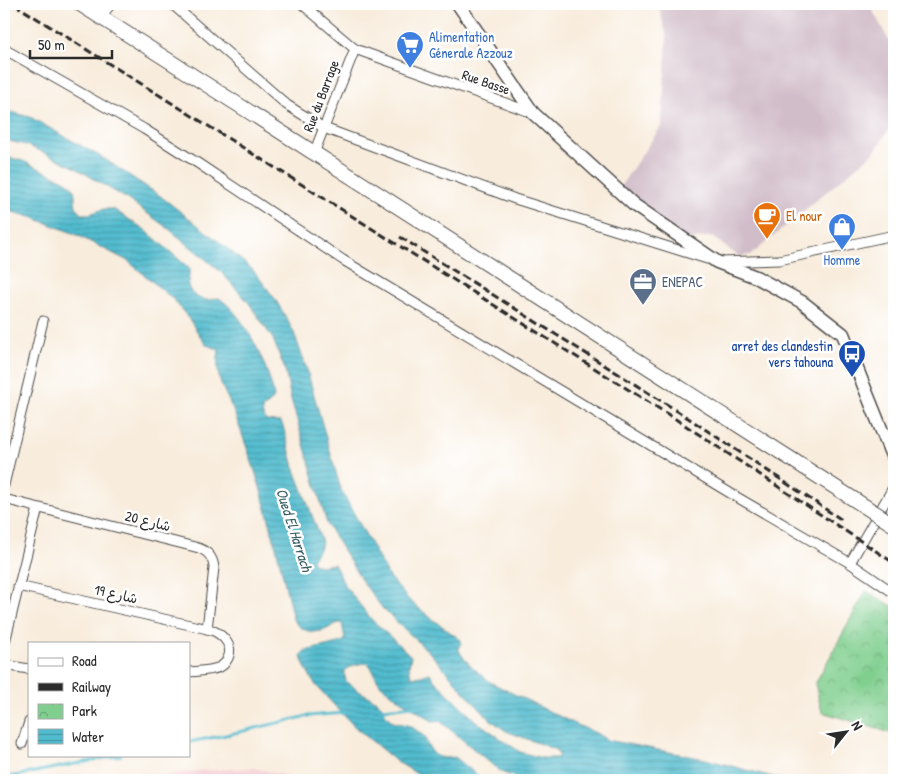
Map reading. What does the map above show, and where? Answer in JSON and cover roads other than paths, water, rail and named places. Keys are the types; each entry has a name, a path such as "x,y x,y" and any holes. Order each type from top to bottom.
{"main road":[{"path":"80,4 894,525"}],"street":[{"path":"101,17 111,4"},
{"path":"172,4 287,105 324,128 515,199 717,262 756,277 802,302 843,334 890,451 894,456"},
{"name":"Rue Basse","path":"302,4 354,49 533,113"},
{"path":"458,4 533,113 634,205 717,262 779,260 894,235"},
{"path":"4,49 144,129 343,260 850,563 894,593"},
{"name":"Rue du Barrage","path":"314,154 354,49"},
{"path":"4,485 43,321"},
{"path":"850,563 894,486"},
{"name":"شارع 20","path":"4,499 195,547 207,552 211,556 214,568 207,629"},
{"path":"4,646 38,508"},
{"name":"شارع 19","path":"18,586 207,629"},
{"path":"190,672 219,667 224,664 229,655 230,649 225,639 217,632 207,629"},
{"path":"4,665 28,670"},
{"path":"22,744 28,725"}],"water":[{"name":"Oued El Harrach","path":"4,110 30,117 103,158 159,195 253,270 273,296 294,333 306,367 341,490 389,577 409,600 461,640 458,648 460,653 478,672 492,683 607,740 705,759 784,780 658,780 646,777 633,777 630,780 522,780 501,772 440,721 432,721 390,693 380,684 367,663 354,665 344,672 346,681 377,701 385,714 393,722 411,726 425,737 428,746 434,754 439,757 455,757 483,780 427,780 396,761 356,728 314,683 301,657 305,651 342,642 345,639 342,623 322,631 312,632 303,629 293,619 272,530 257,477 219,377 219,350 206,345 174,300 128,261 75,234 34,218 10,212 4,205 4,156 23,161 66,181 74,190 76,206 82,214 113,209 144,229 189,268 188,285 192,293 204,300 219,298 229,306 247,329 267,371 274,397 262,409 263,414 268,421 281,422 283,426 294,467 322,542 312,560 315,565 334,564 345,586 372,620 411,656 409,667 411,676 430,673 434,680 476,721 520,752 542,758 557,758 559,755 556,750 506,731 491,720 429,652 383,609 362,581 327,524 291,399 285,370 273,339 249,303 221,272 169,229 127,199 76,168 45,153 26,145 4,140"}],"waterway":[{"path":"381,709 415,706"},
{"path":"190,742 308,716 345,713"},
{"path":"4,778 116,756"}],"railway":[{"path":"14,4 677,420 894,563"},
{"path":"400,237 682,414 842,520"}],"place":[{"name":"Alimentation Génerale Azzouz","path":"410,69"},
{"name":"El nour","path":"767,240"},
{"name":"Homme","path":"842,251"},
{"name":"ENEPAC","path":"643,306"},
{"name":"arret des clandestin vers tahouna","path":"852,378"}]}
